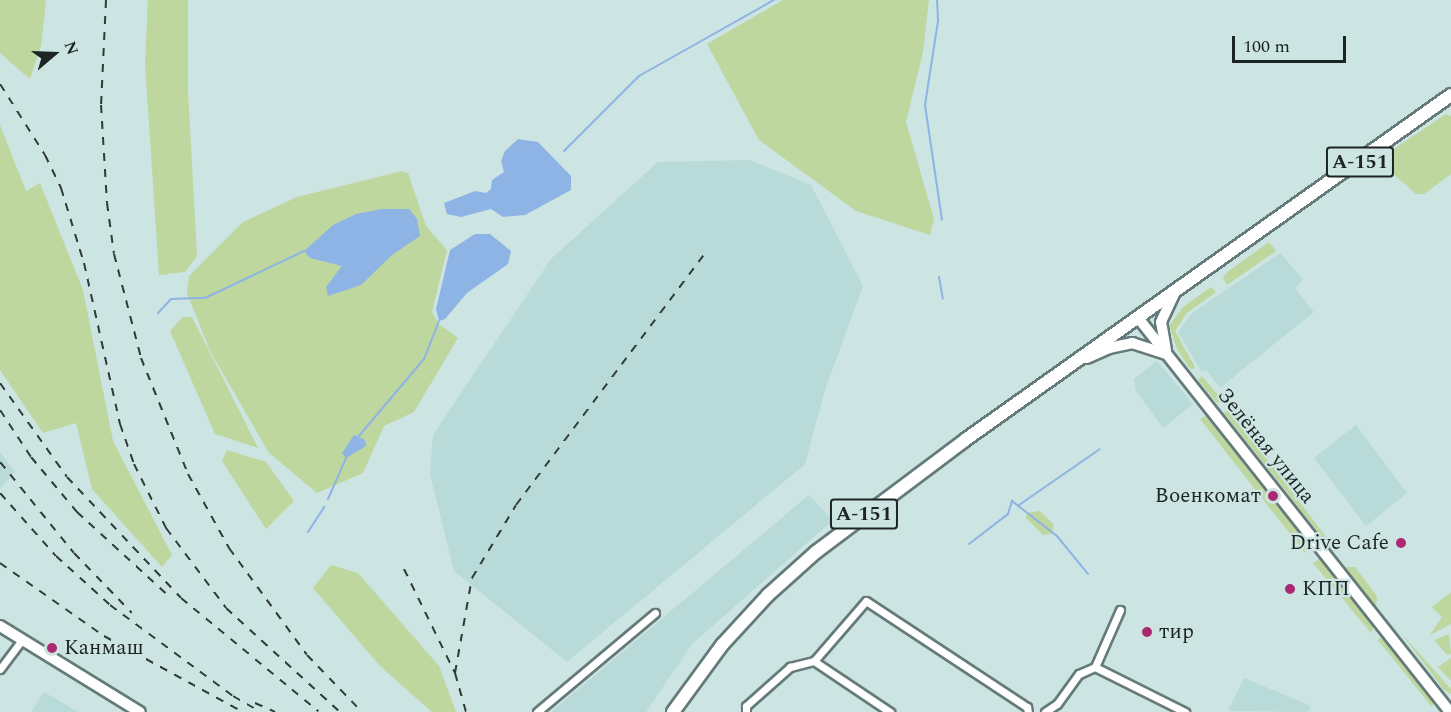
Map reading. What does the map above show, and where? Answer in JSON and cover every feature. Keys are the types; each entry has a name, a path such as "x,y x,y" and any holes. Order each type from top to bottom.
{"highway":[{"name":"А-151","path":"674,712 722,645 768,595 816,552 1071,366 1451,96"}],"main road":[{"path":"1168,356 1161,322 1174,294"},
{"name":"Зелёная улица","path":"1139,319 1450,712"},
{"path":"1071,366 1121,344 1142,344 1168,356"},
{"path":"0,626 140,712"}],"street":[{"path":"746,712 746,706 790,667 814,661 866,601 1027,707 1028,712"},
{"path":"1046,712 1057,704 1079,674 1095,667 1120,610"},
{"path":"537,712 655,613"},
{"path":"0,669 22,640"},
{"path":"814,661 890,712"},
{"path":"1095,667 1185,712"}],"shaded area":[{"path":"749,160 811,185 863,286 825,390 805,464 567,662 454,571 430,474 433,435 551,259 658,162"},
{"path":"1280,253 1303,279 1295,288 1314,312 1220,388 1206,370 1201,371 1178,332 1191,314"},
{"path":"1157,361 1193,404 1163,428 1136,391 1134,379"},
{"path":"1356,425 1407,493 1366,526 1314,458"},
{"path":"0,453 15,472 0,489"},
{"path":"809,495 833,520 692,644 646,712 551,712"},
{"path":"1244,678 1311,706 1308,712 1228,711"},
{"path":"44,692 78,712 31,712"}],"green space":[{"path":"0,0 46,0 41,46 30,79 0,53"},
{"path":"148,0 188,0 188,90 197,256 185,272 159,275 145,63"},
{"path":"783,0 929,0 923,52 906,122 934,219 930,235 856,211 759,140 707,44"},
{"path":"1446,114 1451,116 1451,174 1424,194 1416,194 1388,169 1385,155"},
{"path":"0,125 26,191 40,183 83,290 113,441 172,555 162,567 92,489 76,423 43,433 0,370"},
{"path":"402,171 408,173 426,226 447,250 432,312 439,324 458,338 414,412 384,426 363,473 317,493 269,453 210,351 187,293 189,276 243,222 297,197"},
{"path":"1269,242 1276,251 1227,285 1223,278 1226,273"},
{"path":"1211,287 1216,292 1187,313 1175,331 1195,367 1191,370 1178,351 1169,326 1183,307"},
{"path":"183,317 192,317 258,448 215,434 170,331"},
{"path":"1202,376 1222,400 1217,403 1198,380"},
{"path":"1230,411 1327,538 1326,542 1223,412"},
{"path":"1209,414 1270,487 1266,491 1277,506 1282,502 1310,539 1311,548 1305,553 1200,419"},
{"path":"227,450 266,462 294,501 266,529 222,461"},
{"path":"1040,511 1053,524 1053,534 1043,535 1026,518 1027,513"},
{"path":"1322,557 1375,623 1371,633 1313,563"},
{"path":"331,565 358,573 439,666 456,712 432,712 380,666 313,588"},
{"path":"1344,567 1355,567 1377,596 1376,607"},
{"path":"1451,592 1451,624 1430,635 1442,617 1432,607"},
{"path":"1401,633 1451,689 1451,694 1444,690"},
{"path":"1384,634 1434,700 1432,707 1378,640"},
{"path":"1449,634 1451,654 1447,655 1434,640"},
{"path":"1451,658 1451,681 1438,667"}],"water":[{"path":"518,139 538,142 571,176 571,190 525,215 503,217 491,209 461,217 447,214 444,203 475,191 486,193 491,189 492,180 504,172 501,161 505,151"},
{"path":"382,209 409,209 417,219 420,236 392,255 361,285 328,296 326,287 342,266 310,258 304,251 333,225 356,214"},
{"path":"475,234 490,234 511,251 508,264 467,293 445,319 439,321 436,309 450,250"},
{"path":"354,435 365,440 366,446 346,458 342,453"}],"waterway":[{"path":"564,151 639,76 774,0"},
{"path":"937,0 938,21 925,105 942,220"},
{"path":"158,313 171,299 205,298 304,251"},
{"path":"939,277 943,299"},
{"path":"358,437 424,359 439,321"},
{"path":"1019,505 1100,449"},
{"path":"328,499 346,458"},
{"path":"969,544 1008,514 1012,501 1057,536 1088,574"},
{"path":"308,532 324,507"}],"railway":[{"path":"106,0 101,105 107,203 114,254 141,358 188,474 229,548 307,655 362,712"},
{"path":"0,84 45,155 61,188 84,263 120,424 134,464 166,528 226,608 340,712"},
{"path":"455,673 472,578 516,505 705,253"},
{"path":"0,383 67,477 181,598 318,711"},
{"path":"0,410 31,457 77,512 171,598"},
{"path":"0,462 74,553 132,613"},
{"path":"0,493 56,556 110,605 233,696 261,712"},
{"path":"0,563 104,636 243,712"},
{"path":"404,569 455,673 466,712"},
{"path":"255,703 275,712"}],"place":[{"name":"Военкомат","path":"1273,496"},
{"name":"Drive Cafe","path":"1401,543"},
{"name":"КПП","path":"1290,589"},
{"name":"тир","path":"1147,632"},
{"name":"Канмаш","path":"52,648"}]}
